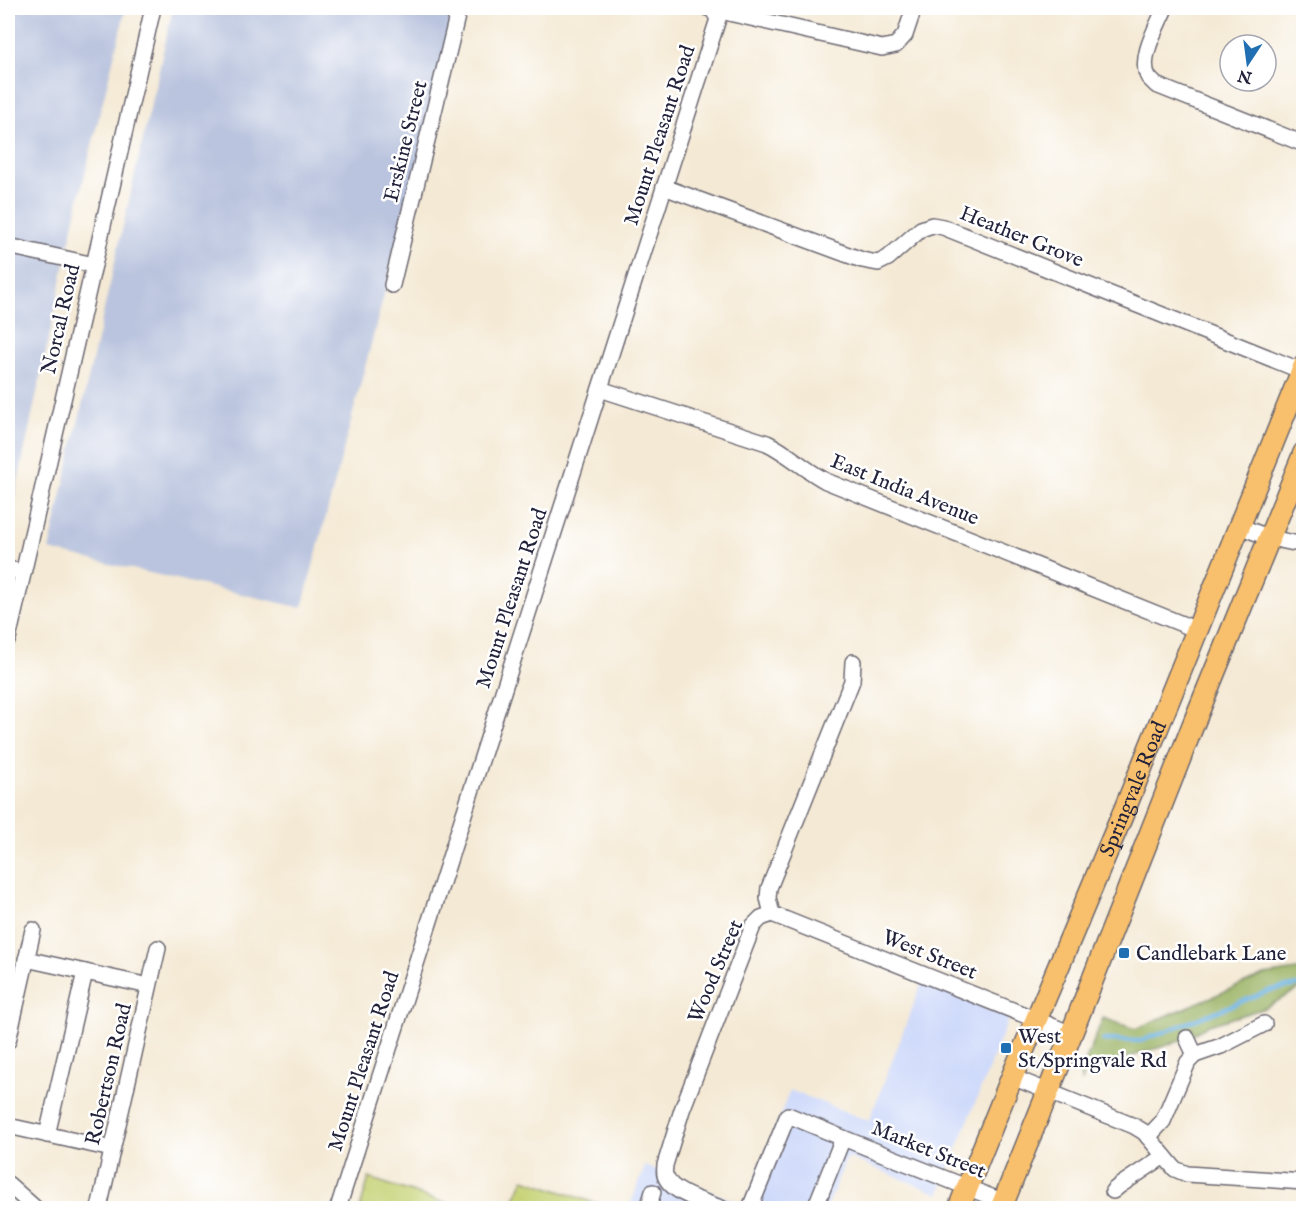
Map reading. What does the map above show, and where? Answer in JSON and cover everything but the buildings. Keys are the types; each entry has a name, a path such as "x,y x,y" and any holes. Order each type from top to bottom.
{"highway":[{"name":"Springvale Road","path":"959,1209 1124,811 1303,368"},
{"name":"Springvale Road","path":"1003,1205 1304,453"}],"street":[{"name":"Norcal Road","path":"8,639 15,570 94,265 153,8"},
{"name":"Erskine Street","path":"392,285 459,8"},
{"path":"708,9 882,48 896,45 905,35 914,8"},
{"path":"1165,8 1148,48 1145,63 1148,77 1156,85 1304,144"},
{"name":"Mount Pleasant Road","path":"338,1209 718,19 708,9"},
{"name":"Heather Grove","path":"664,187 862,260 878,263 888,258 921,229 932,225 943,227 1303,368"},
{"path":"8,246 94,265"},
{"name":"East India Avenue","path":"600,389 767,442 826,481 1197,630"},
{"path":"1239,526 1270,538 1304,545"},
{"name":"Wood Street","path":"721,1209 677,1190 664,1174 665,1165 682,1110 753,926 761,918 772,914 768,898 769,888 852,681 853,662"},
{"name":"West Street","path":"772,914 1072,1034"},
{"path":"8,1041 33,930"},
{"name":"Robertson Road","path":"99,1209 158,948"},
{"path":"26,959 149,986"},
{"path":"47,1135 85,972"},
{"path":"1148,1137 1163,1121 1188,1062 1195,1055 1221,1046 1263,1024"},
{"path":"1187,1038 1195,1055"},
{"path":"1012,1077 1134,1126 1148,1137 1175,1169 1187,1174 1304,1182"},
{"path":"750,1209 788,1115 843,1138"},
{"path":"8,1126 112,1149"},
{"name":"Market Street","path":"815,1209 843,1138 967,1187 1003,1205"},
{"path":"1113,1191 1164,1156"},
{"path":"8,1184 35,1209"},
{"path":"648,1209 653,1192"}],"shaded area":[{"path":"8,8 126,8 80,194 8,527"},
{"path":"173,8 459,8 302,608 49,550"},
{"path":"922,982 1009,1018 939,1194 847,1157 827,1208 629,1208 645,1166 745,1205 790,1090 869,1121"}],"green space":[{"path":"1303,969 1303,989 1265,1008 1209,1025 1183,1040 1086,1071 1082,1081 1080,1075 1103,1018 1135,1029 1264,975"},
{"path":"369,1178 460,1208 360,1208"},
{"path":"524,1179 609,1208 511,1208"}],"waterway":[{"path":"1103,1040 1141,1041 1271,990 1304,984"}],"place":[{"name":"Candlebark Lane","path":"1124,953"},
{"name":"West St/Springvale Rd","path":"1006,1048"}]}
